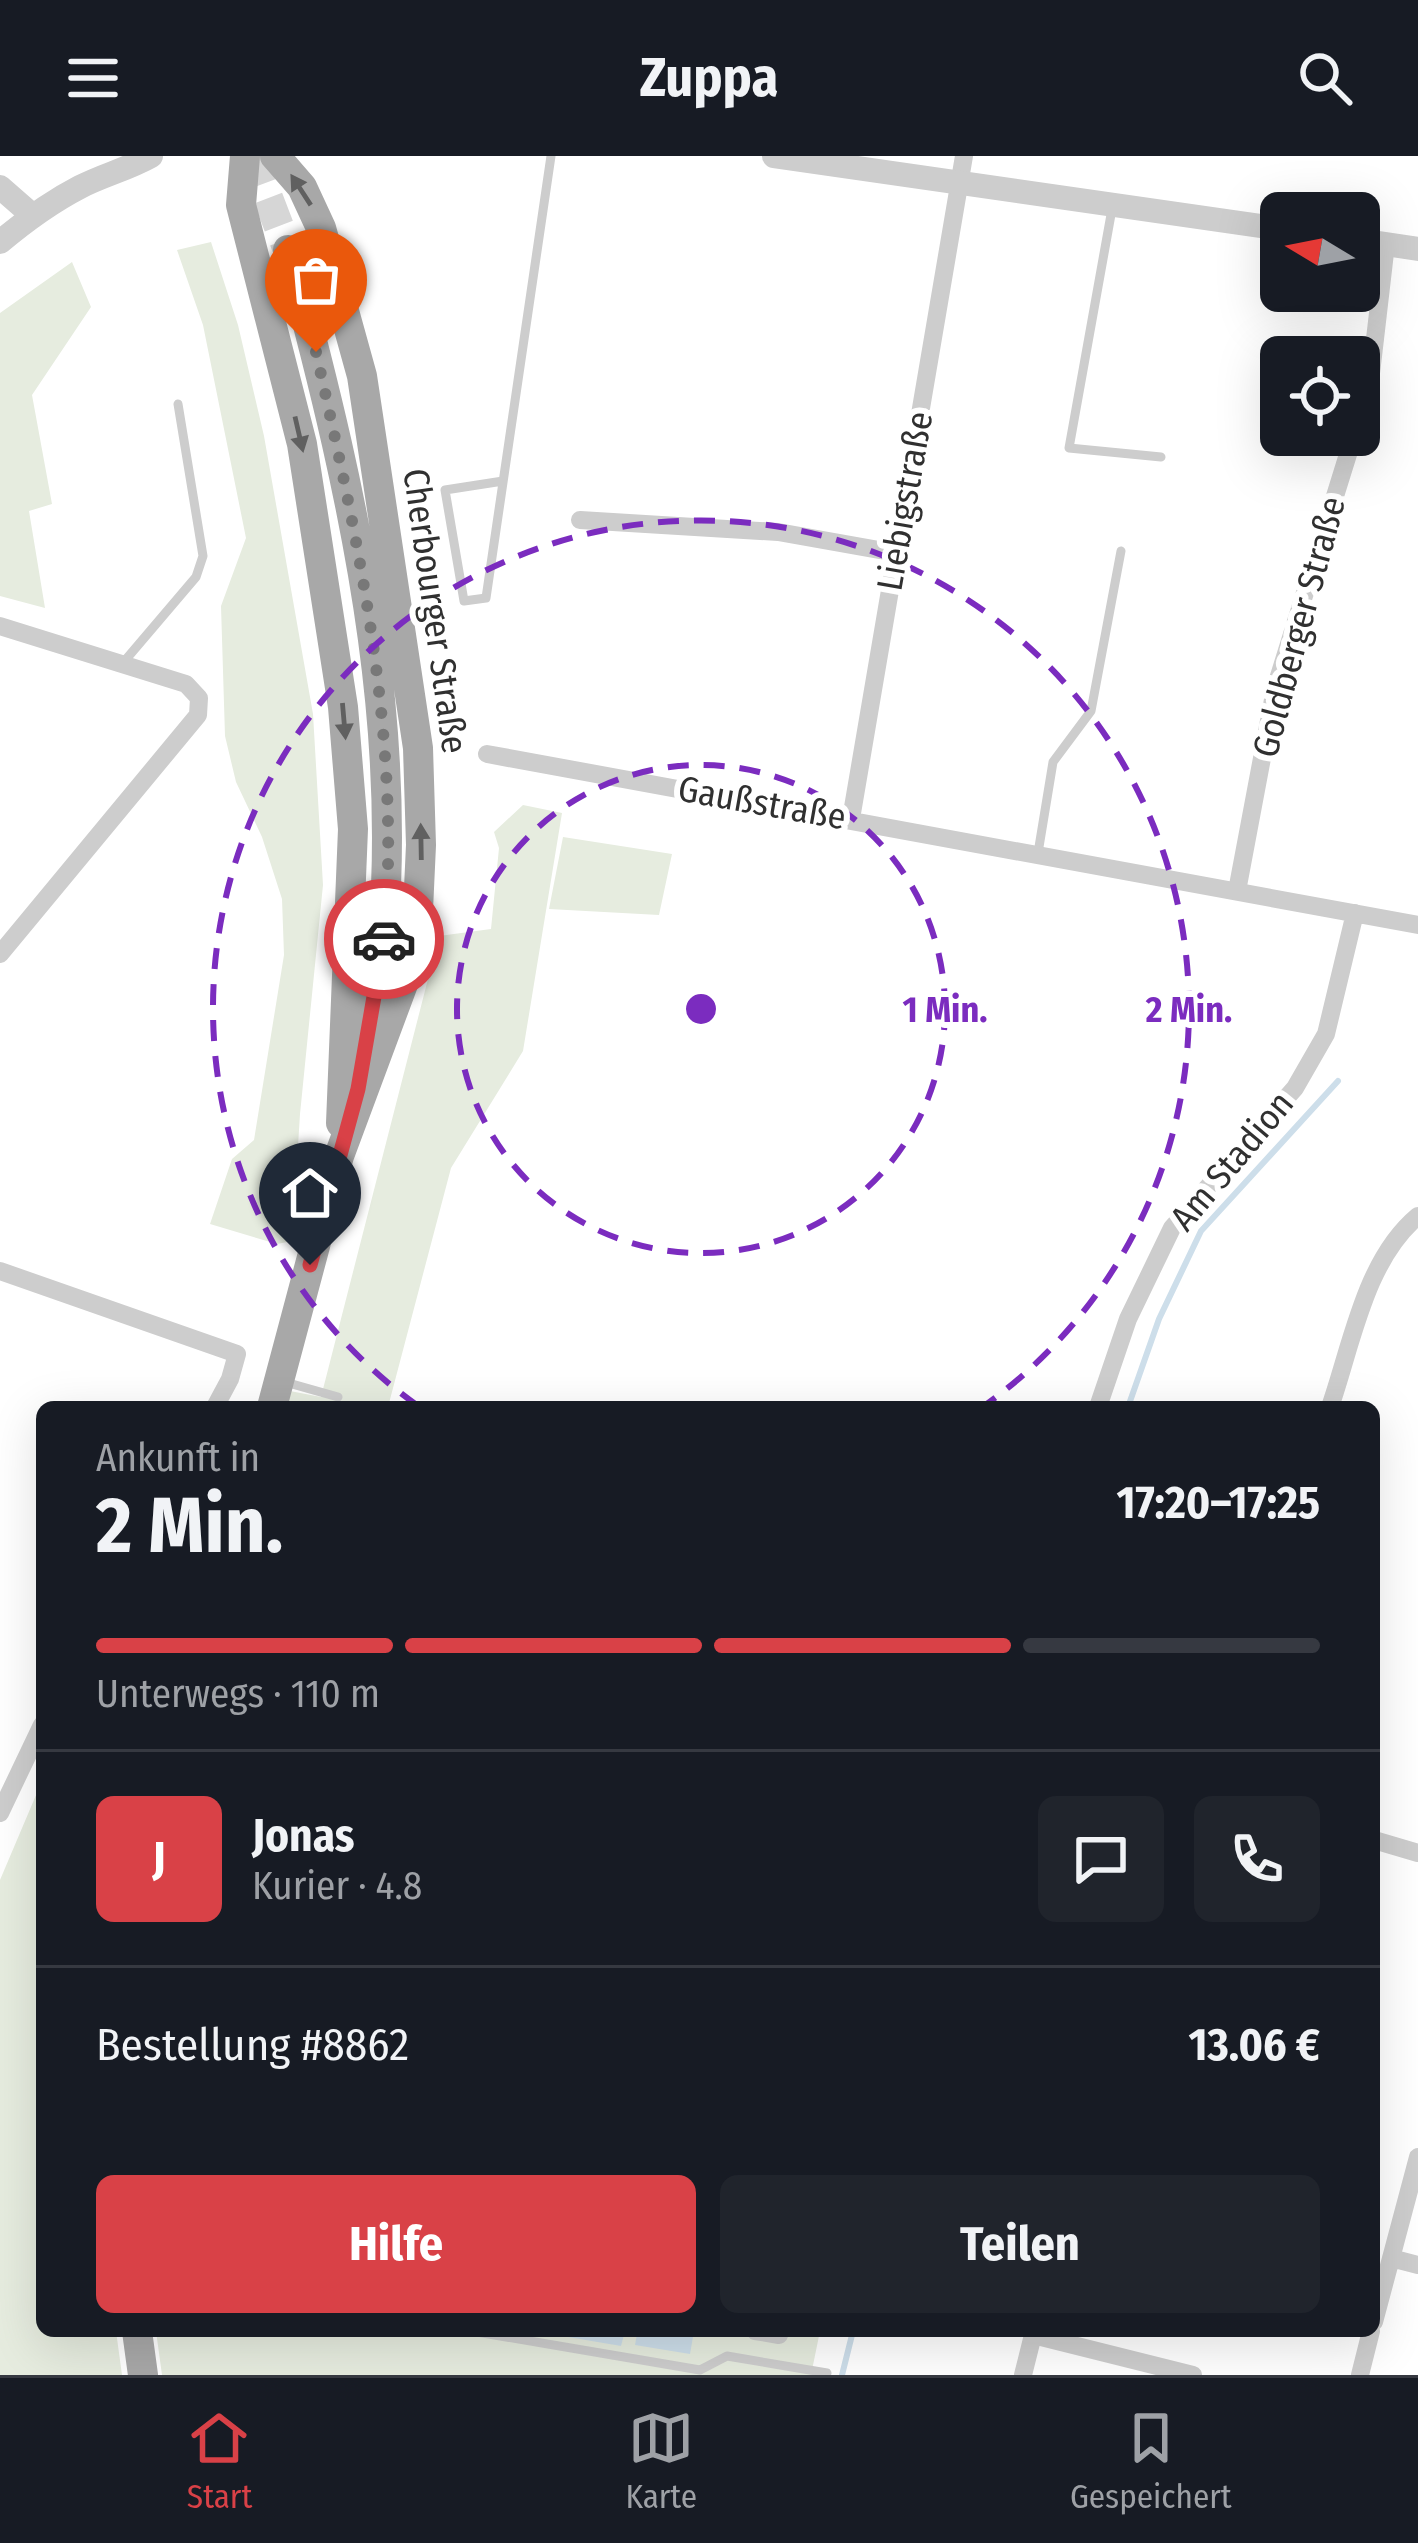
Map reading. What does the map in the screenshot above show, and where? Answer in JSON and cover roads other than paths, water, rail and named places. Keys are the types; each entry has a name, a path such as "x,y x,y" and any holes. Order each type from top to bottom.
{"main road":[{"name":"Cherbourger Straße","path":"245,156 242,205 302,444 344,707 352,829 339,1156"},
{"name":"Cherbourger Straße","path":"275,156 302,187 321,228 362,376 418,748 422,845 406,976 339,1156 276,1394"},
{"path":"288,250 333,429 362,584 381,705 388,795 388,889 379,983 339,1156"},
{"path":"138,2337 143,2375"}],"street":[{"path":"0,242 32,215 84,185 152,156"},
{"path":"775,156 1260,226"},
{"name":"Liebigstraße","path":"850,819 964,156"},
{"path":"0,188 32,215"},
{"path":"1380,243 1418,249"},
{"path":"1375,336 1386,244"},
{"name":"Goldberger Straße","path":"1237,891 1275,689 1347,456"},
{"path":"580,520 778,532 896,553"},
{"path":"0,626 186,684 199,698 198,715 0,954"},
{"name":"Gaußstraße","path":"487,754 1418,925"},
{"name":"Am Stadion","path":"1100,1401 1128,1319 1172,1228 1295,1088 1326,1034 1355,913"},
{"path":"1332,1401 1374,1277 1397,1238 1418,1216"},
{"path":"0,1271 237,1354 218,1401"},
{"path":"0,1813 36,1738"},
{"path":"1380,1842 1418,1853"},
{"path":"1380,2299 1418,2157"},
{"path":"1391,2258 1418,2265"},
{"path":"1023,2375 1033,2337"},
{"path":"1049,2337 1193,2375"},
{"path":"1360,2375 1370,2337"}],"lane":[{"path":"502,481 445,490 464,601 486,598 551,156"},
{"path":"1112,205 1069,448 1162,457"},
{"path":"122,664 196,577 203,556 178,404"},
{"path":"1038,854 1053,763 1091,711 1121,551"},
{"path":"276,1394 338,1397"},
{"path":"506,2337 700,2370 727,2356 827,2373"}],"water":[{"path":"568,2337 623,2337 621,2346"},
{"path":"636,2337 693,2337 690,2354 635,2345"}],"waterway":[{"path":"1130,1401 1159,1319 1201,1231 1338,1081"},
{"path":"842,2375 852,2337"}],"tunnel":[{"path":"252,156 288,250"}]}
